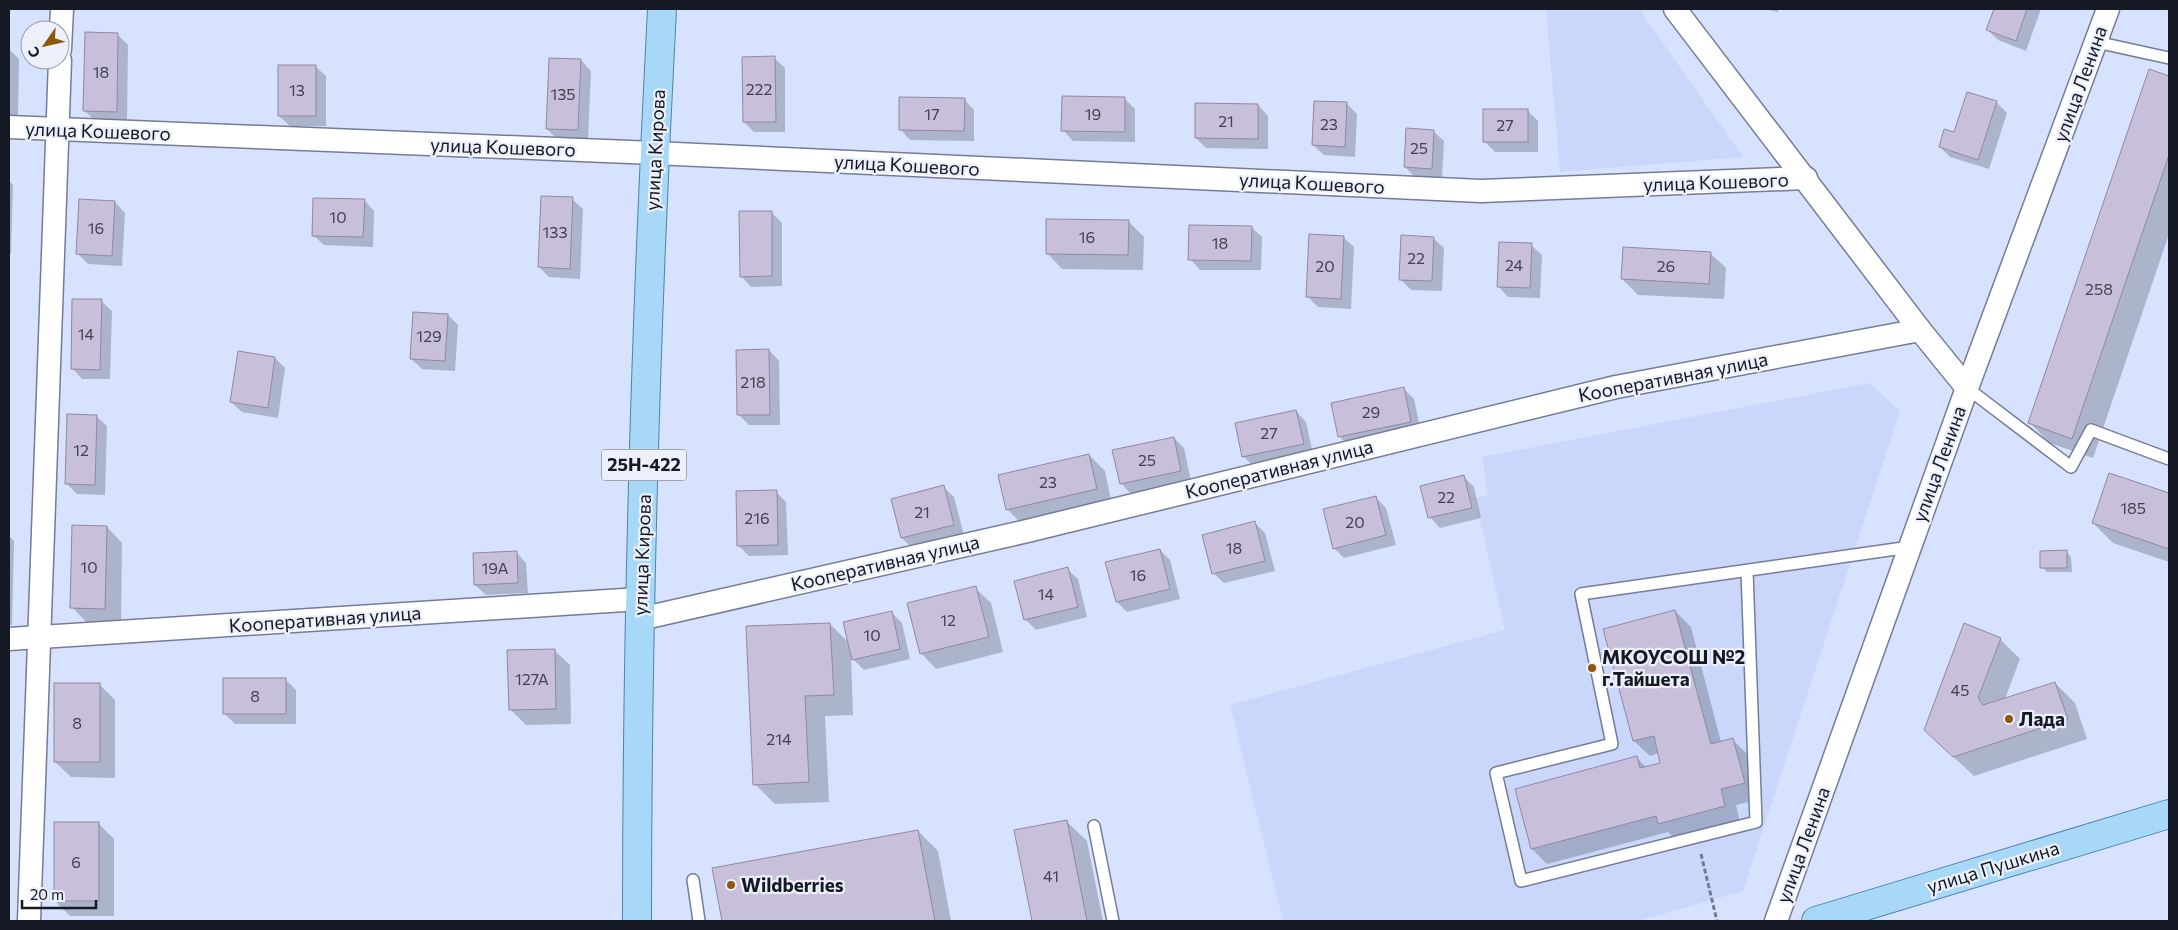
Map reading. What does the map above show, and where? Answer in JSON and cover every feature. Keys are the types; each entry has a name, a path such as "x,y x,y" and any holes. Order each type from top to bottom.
{"main road":[{"name":"улица Кирова","path":"637,921 637,715 654,153 662,9"},
{"name":"улица Пушкина","path":"1816,921 2169,814"}],"street":[{"path":"1675,9 1806,178 1920,330 1967,388"},
{"name":"улица Ленина","path":"1776,921 1967,388 2108,9"},
{"path":"29,921 41,638 60,70"},
{"name":"улица Кошевого","path":"9,127 654,153 1481,191 1806,178"},
{"name":"Кооперативная улица","path":"9,639 640,609 1023,532 1616,386 1920,330"}],"lane":[{"path":"2096,42 2169,58"},
{"path":"1967,388 2071,467 2091,430 2169,459"},
{"path":"1747,570 1756,822 1521,881 1496,773 1612,744 1581,594 1747,570 1910,547"},
{"path":"1094,826 1113,921"},
{"path":"693,880 699,921"}],"path":[{"path":"1697,836 1716,921"}],"shaded area":[{"path":"1546,9 1639,9 1743,157 1560,172"},
{"name":"МКОУСОШ №2 г.Тайшета","path":"1869,383 1900,411 1743,891 1638,921 1283,921 1230,705 1505,630 1475,498 1488,495 1482,457"}],"building":[{"path":"1994,9 2027,9 2016,41 1986,30"},
{"path":"85,32 118,33 117,112 83,111"},
{"path":"775,56 776,122 743,122 742,57"},
{"path":"549,58 581,59 578,130 546,129"},
{"path":"278,65 316,65 316,116 278,116"},
{"path":"2149,69 2169,76 2169,155 2072,439 2028,423"},
{"path":"1967,92 1997,101 1978,160 1939,147 1944,129 1954,132"},
{"path":"1062,96 1125,97 1125,132 1061,131"},
{"path":"899,97 965,98 964,131 899,130"},
{"path":"1314,101 1347,102 1345,147 1312,145"},
{"path":"1195,103 1258,104 1258,139 1195,138"},
{"path":"1483,109 1528,109 1528,142 1483,142"},
{"path":"1406,128 1434,130 1432,169 1404,167"},
{"path":"541,196 573,197 570,269 538,267"},
{"path":"313,198 365,199 363,237 312,236"},
{"path":"79,199 115,201 112,256 76,254"},
{"path":"739,211 772,211 772,276 740,277"},
{"path":"1046,219 1129,220 1128,255 1046,254"},
{"path":"1189,225 1252,226 1251,261 1188,260"},
{"path":"1309,234 1344,236 1341,299 1306,297"},
{"path":"1401,235 1434,237 1432,281 1399,280"},
{"path":"1499,242 1532,243 1530,288 1497,287"},
{"path":"1623,247 1711,252 1709,284 1621,279"},
{"path":"72,299 102,299 100,370 71,369"},
{"path":"413,312 448,314 445,361 410,359"},
{"path":"769,349 770,415 737,415 736,350"},
{"path":"238,351 275,357 268,408 230,402"},
{"path":"1404,387 1411,422 1338,437 1331,403"},
{"path":"1296,410 1304,444 1242,457 1235,423"},
{"path":"67,414 97,415 95,485 65,484"},
{"path":"1174,437 1181,471 1120,484 1112,450"},
{"path":"1089,454 1097,489 1006,510 998,475"},
{"path":"2109,473 2169,493 2169,549 2092,523"},
{"path":"1464,475 1472,508 1428,518 1420,486"},
{"path":"944,485 954,525 901,538 891,499"},
{"path":"777,490 778,545 737,546 736,491"},
{"path":"1376,496 1386,535 1333,549 1323,509"},
{"path":"1255,521 1265,561 1212,574 1202,535"},
{"path":"72,525 107,526 105,609 70,608"},
{"path":"1160,549 1170,589 1116,602 1105,562"},
{"path":"2067,550 2067,568 2040,568 2040,551"},
{"path":"517,551 518,583 474,585 473,553"},
{"path":"1068,567 1078,607 1024,620 1014,581"},
{"path":"976,586 989,637 920,654 907,603"},
{"path":"1675,610 1711,744 1733,738 1745,783 1721,789 1725,806 1658,824 1656,816 1531,849 1515,789 1637,756 1640,768 1660,763 1654,736 1633,741 1603,629"},
{"path":"892,611 900,649 852,660 843,622"},
{"path":"830,623 834,695 805,696 809,782 753,785 746,626"},
{"path":"1964,623 2001,638 1978,698 1983,705 2055,682 2068,719 1953,757 1924,730"},
{"path":"555,649 556,709 509,710 507,650"},
{"path":"223,678 286,678 286,714 223,714"},
{"path":"54,683 100,683 100,762 54,762"},
{"path":"1067,820 1087,921 1032,921 1014,830"},
{"path":"54,822 99,822 99,901 54,901"},
{"path":"918,830 935,921 722,921 712,868"}],"place":[{"name":"МКОУСОШ №2 г.Тайшета","path":"1592,668"},
{"name":"Лада","path":"2009,719"},
{"name":"Wildberries","path":"731,885"}]}
